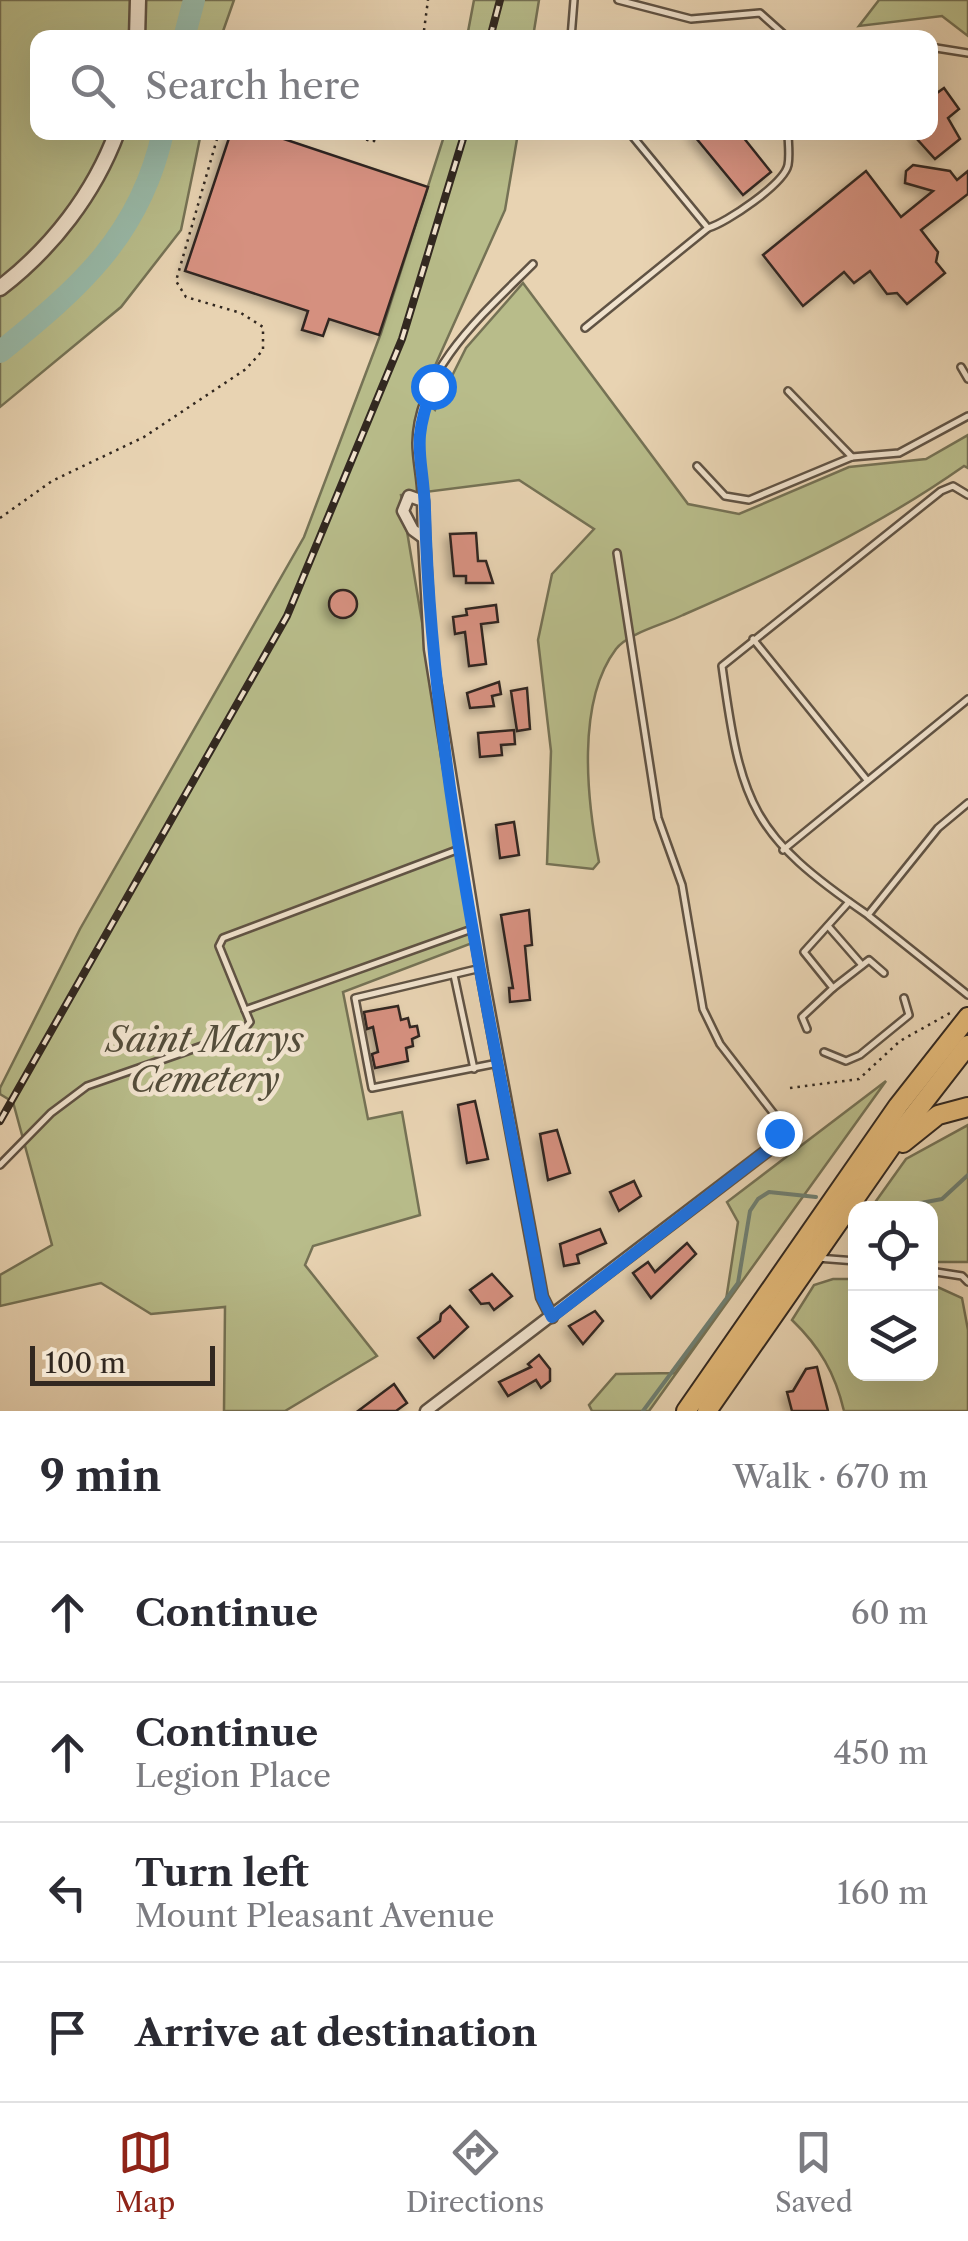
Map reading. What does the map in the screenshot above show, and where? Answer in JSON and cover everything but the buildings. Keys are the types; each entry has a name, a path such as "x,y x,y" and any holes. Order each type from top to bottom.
{"main road":[{"path":"686,1411 962,1014"},
{"path":"707,1411 871,1175 968,1045"},
{"path":"871,1175 923,1124 968,1107"}],"street":[{"path":"137,30 138,0"},
{"path":"0,288 67,222 100,173 114,140"},
{"path":"424,538 414,530 403,510 405,498 421,498 424,538 430,649 474,928 542,1297 552,1317"},
{"path":"426,1411 776,1144 779,1133"}],"lane":[{"path":"572,30 574,0"},
{"path":"618,0 691,19 760,13 779,30"},
{"path":"938,47 968,53"},
{"path":"636,140 708,228"},
{"path":"585,328 708,228 722,224 777,181 788,164 788,140"},
{"path":"421,498 416,442 433,386 450,354 533,264"},
{"path":"961,367 968,379"},
{"path":"788,391 852,457"},
{"path":"698,466 725,496 742,501 852,457 899,453 968,416"},
{"path":"968,495 953,486 941,491 722,666 744,790 783,850 803,870 868,915 968,995"},
{"path":"617,553 658,818 682,885 703,1009 720,1044 774,1114 779,1133"},
{"path":"753,639 867,780"},
{"path":"783,850 968,699"},
{"path":"868,915 938,828 968,804"},
{"path":"0,1165 51,1113 88,1086 230,1039 250,1022 218,946 222,938 462,848"},
{"path":"833,988 804,952 849,902"},
{"path":"828,926 862,965"},
{"path":"245,1010 474,928"},
{"path":"806,1029 802,1023 805,1012 862,965 874,962 884,973"},
{"path":"481,968 355,998 372,1088 498,1064"},
{"path":"454,975 474,1069"},
{"path":"824,1052 828,1058 846,1061 860,1056 909,1015 904,998"},
{"path":"814,1258 848,1260"},
{"path":"938,1272 965,1273 968,1282"}],"path":[{"path":"424,30 428,0"},
{"path":"0,518 52,481 144,437 246,369 263,350 263,326 254,319 186,297 176,281 217,140"},
{"path":"790,1088 859,1079 900,1041 962,1014"}],"green space":[{"path":"0,0 234,0 223,30 30,30 30,140 200,140 181,230 121,307 0,407"},
{"path":"474,0 539,0 534,30 468,30"},
{"path":"879,0 968,0 968,36 942,16 859,26"},
{"name":"Saint Marys Cemetery","path":"443,140 517,140 505,210 421,397 435,410 466,348 523,283 688,504 739,514 849,467 926,459 968,435 968,468 964,466 828,548 638,634 616,649 603,671 590,723 589,781 599,862 593,869 547,864 551,751 538,640 552,574 594,529 519,480 401,495 475,942 343,992 368,1119 402,1112 420,1215 313,1246 305,1265 377,1356 285,1411 224,1411 225,1307 151,1314 101,1283 0,1306 0,1275 52,1245 13,1102 0,1094 0,1088 80,929 304,537 381,333"},
{"path":"886,1081 649,1411 592,1411 589,1405 616,1374 675,1373 726,1300 738,1222 727,1202"},
{"path":"968,1125 968,1262 938,1262 938,1201 876,1201 906,1159"},
{"path":"848,1279 848,1381 938,1381 938,1287 962,1298 968,1330 968,1411 844,1411 825,1361 792,1320 814,1285"}],"waterway":[{"path":"186,30 194,0"},
{"path":"0,352 56,305 102,257 139,201 161,140"},
{"path":"931,1201 942,1199 968,1175"},
{"path":"643,1411 738,1283 750,1211 758,1199 769,1192 816,1197"}],"railway":[{"path":"492,30 500,0"},
{"path":"0,1121 287,616 402,339 463,140"}],"route":[{"path":"433,386 416,442 425,506 430,649 502,1088 542,1297 552,1317 776,1144 779,1133"}]}
